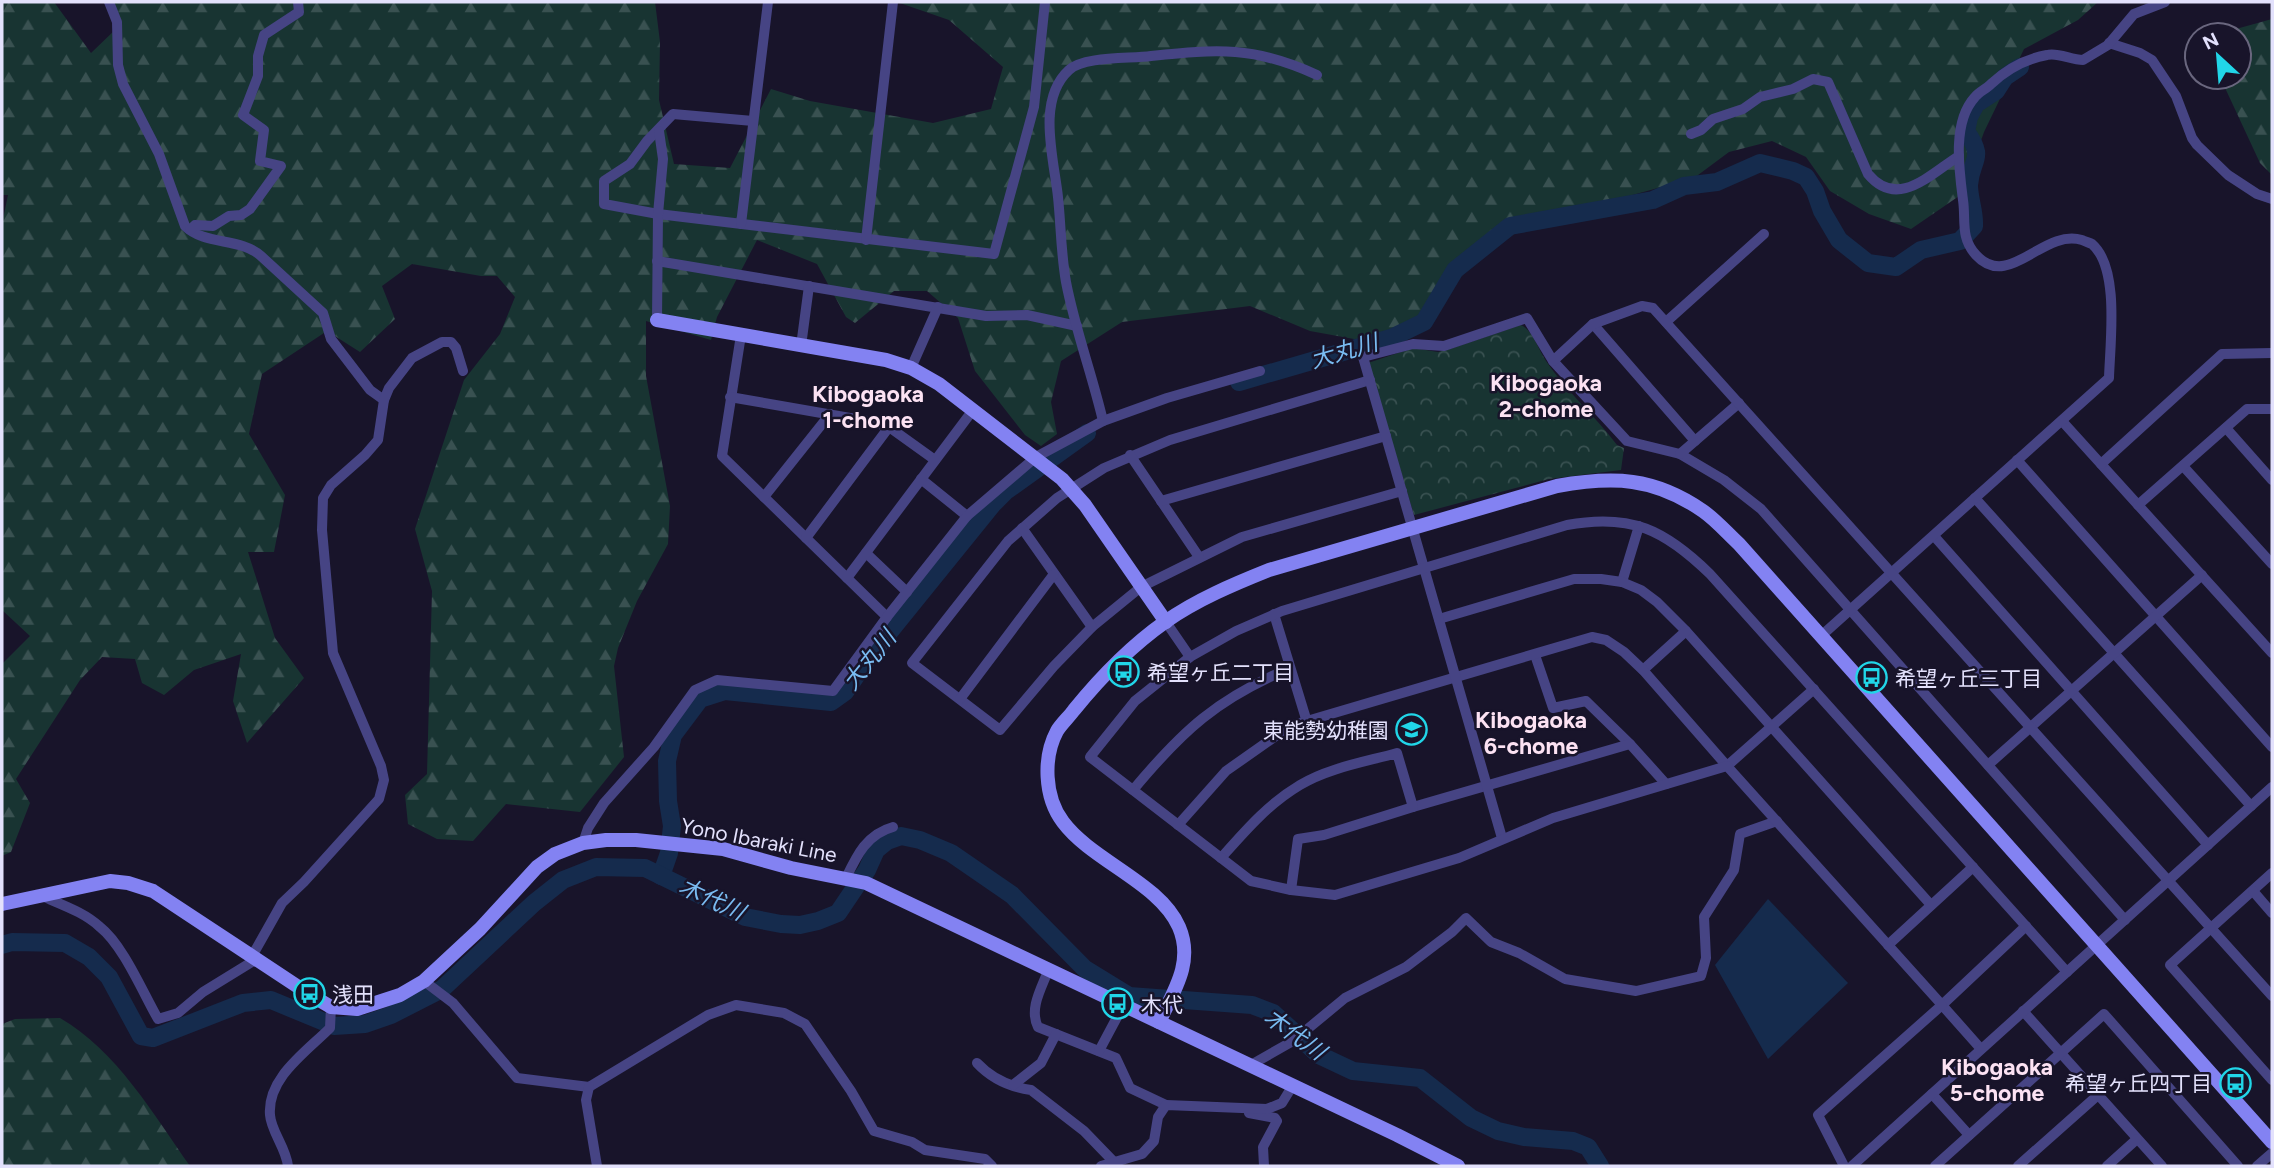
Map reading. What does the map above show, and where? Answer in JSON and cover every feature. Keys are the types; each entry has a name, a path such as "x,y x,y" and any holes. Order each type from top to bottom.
{"street":[{"path":"108,2 117,23 118,65 123,84 159,154 185,226 194,235 252,248 323,313 331,339 370,390 384,400"},
{"path":"190,230 195,225 213,226 229,216 240,215 250,209 281,166 260,161 264,130 243,115 258,76 258,56 264,35 299,12 298,2"},
{"path":"741,225 768,2"},
{"path":"866,240 893,2"},
{"path":"753,121 673,114 647,141 630,164 604,181 604,204 741,225 993,254 1034,107 1045,2"},
{"path":"1821,636 2109,378 2110,284 2102,259 2091,243 2071,237 2040,247 2008,265 1994,267 1977,256 1965,239 1964,204 1958,165 1961,128 1966,110 1976,95 2011,67 2049,54 2083,60 2109,43 2134,14 2165,2"},
{"path":"2109,43 2140,52 2152,60 2176,96 2197,145 2228,175 2258,194 2272,199"},
{"path":"1103,421 1077,326 1062,256 1058,200 1048,130 1057,85 1069,69 1086,60 1122,60 1223,50 1285,60 1317,75"},
{"path":"1691,134 1701,130 1713,119 1743,109 1760,97 1820,79 1828,82 1868,174 1876,184 1897,191 1910,188 1959,156"},
{"path":"659,131 663,159 657,261 657,320 887,360 911,368 939,384 1041,461 1072,489 1190,657"},
{"path":"1666,322 1763,234"},
{"path":"657,261 986,316 1027,315 1077,326"},
{"path":"801,346 809,286"},
{"path":"1553,361 1593,324 1642,306 1653,308 2272,996"},
{"path":"911,368 938,307"},
{"path":"1502,838 1363,357 1413,344 1444,346 1527,318 1553,361 1627,441 1679,454 1724,480 1761,509 2125,920"},
{"path":"1593,324 1695,441"},
{"path":"741,335 722,456 887,617"},
{"path":"41,895 78,912 100,926 112,939 158,1019 178,1013 203,992 253,959 282,903 379,799 384,780 376,752 333,653 322,530 323,498 331,485 378,440 384,400 389,388 412,358 442,342 451,342 456,348 463,371"},
{"path":"2101,464 2222,354 2272,353"},
{"path":"583,843 588,828 604,803 654,747 695,690 717,680 833,691 887,617 967,516 1041,461 1103,421 1167,398 1260,371"},
{"path":"1370,380 1170,440 1104,468 1057,498 1008,541 912,663 1000,730 1054,666 1092,627 1141,587 1242,537 1402,491"},
{"path":"730,397 873,422 889,427 935,460"},
{"path":"1679,454 1739,403"},
{"path":"2138,505 2247,409 2272,409"},
{"path":"847,578 973,410"},
{"path":"764,497 830,414"},
{"path":"2062,421 2271,648"},
{"path":"806,538 889,427"},
{"path":"2226,428 2272,480"},
{"path":"1161,501 1386,436"},
{"path":"1130,455 1199,557"},
{"path":"2017,460 2272,747"},
{"path":"2183,466 2272,564"},
{"path":"921,479 967,516"},
{"path":"1161,1019 1184,968 1180,929 1172,915 1152,894 1074,835 1060,818 1052,802 1047,776 1051,749 1058,730 1093,687 1128,653 1166,622 1238,582 1269,570 1557,486 1619,479 1670,492 1704,512 1739,544 2272,1142"},
{"path":"1975,498 2251,806"},
{"path":"1814,689 1727,766 1553,818 1459,858 1335,895 1292,890 1251,881 1090,757 1135,701 1190,657 1236,631 1275,614 1580,523 1593,520 1615,521 1639,526 1674,541 1693,557 1814,689 2067,972"},
{"path":"1622,582 1639,526"},
{"path":"1022,528 1092,627"},
{"path":"1934,536 2208,845"},
{"path":"866,553 907,592"},
{"path":"960,699 1054,574"},
{"path":"1988,765 2202,575"},
{"path":"1439,619 1574,579 1622,582 1641,590 1686,631 1931,905"},
{"path":"1275,614 1307,722"},
{"path":"1643,670 1686,631"},
{"path":"1178,825 1226,771 1290,726 1592,637 1614,644 1643,670 1982,1049"},
{"path":"1535,655 1553,708 1586,701 1666,784"},
{"path":"1132,790 1164,752 1220,703 1255,683 1290,668"},
{"path":"1292,890 1298,839 1324,835 1630,744"},
{"path":"1221,858 1268,807 1300,785 1327,772 1397,753 1413,807"},
{"path":"1852,1166 2272,787"},
{"path":"1249,1066 1300,1035 1345,998 1406,967 1466,918 1491,942 1519,953 1565,979 1636,991 1701,976 1706,958 1704,917 1734,870 1740,834 1777,821"},
{"path":"855,880 859,853 874,835 893,828"},
{"name":"Yono Ibaraki Line","path":"331,1007 357,1009 379,1004 424,981 480,929 537,867 555,854 583,843 606,840 723,849 791,869 855,880 1124,1006 1161,1019 1249,1066 1458,1166"},
{"path":"1888,945 1973,867"},
{"path":"2272,873 2170,965 2272,1080"},
{"path":"2,904 101,882 128,883 153,891 253,959 331,1007 330,1028 287,1070 272,1092 270,1117 286,1154 288,1166"},
{"path":"2253,891 2272,912"},
{"path":"1844,1166 1818,1115 2026,926"},
{"path":"1048,971 1034,1010 1038,1027 1116,1058 1130,1088 1166,1105 1267,1109 1282,1103 1293,1085"},
{"path":"424,981 453,1003 517,1078 589,1087 708,1015 736,1005 784,1013 805,1024 852,1091 874,1131 912,1142 925,1150 985,1159 992,1166"},
{"path":"1099,1051 1124,1006"},
{"path":"2023,1011 2162,1166"},
{"path":"1935,1166 2104,1014 2238,1166"},
{"path":"1013,1085 1041,1063 1056,1034"},
{"path":"977,1063 989,1076 1031,1090 1059,1110 1114,1162"},
{"path":"589,1087 586,1100 597,1166"},
{"path":"1932,1094 1969,1135"},
{"path":"2018,1166 2098,1095"},
{"path":"1101,1166 1142,1154 1154,1142 1158,1117 1166,1105"},
{"path":"1237,1109 1275,1118 1276,1125 1263,1147 1264,1166"},
{"path":"2106,1166 2137,1139"},
{"path":"2258,1166 2272,1153"}],"green space":[{"path":"2,2 54,2 91,53 116,29 108,2 655,2 660,42 659,100 674,164 730,168 771,89 810,101 933,123 991,109 1003,67 949,20 897,2 2098,2 2078,20 2024,49 1984,132 1962,194 1911,229 1869,214 1830,191 1806,157 1772,141 1729,152 1694,178 1525,228 1484,251 1398,347 1310,331 1250,306 1122,322 1061,361 1051,402 1057,434 1041,446 1025,435 975,371 958,318 927,291 894,291 855,323 846,317 817,264 757,240 717,317 711,340 646,321 646,376 670,506 668,544 637,601 618,648 614,666 624,757 580,812 506,804 473,841 437,839 408,824 405,795 427,774 432,591 415,529 464,380 500,334 515,297 497,276 481,276 412,264 382,286 395,319 360,352 327,331 262,374 249,434 285,495 274,552 248,552 275,638 304,678 247,743 233,701 241,654 194,670 164,695 142,683 135,659 102,657 80,680 16,779 30,803 11,852 2,856 2,664 30,636 2,610 2,224 8,195 2,195"},
{"path":"2272,19 2272,175 2260,163 2227,91 2253,91 2253,24"},
{"path":"1521,325 1532,336 1562,383 1617,445 1624,448 1621,470 1549,479 1414,515 1368,363 1413,348 1438,352"},
{"path":"60,1018 99,1048 116,1066 148,1105 190,1166 2,1166 2,1024 15,1019"}],"water":[{"path":"1768,899 1848,983 1768,1059 1715,965"}],"waterway":[{"name":"大丸川","path":"1239,382 1391,338 1424,322 1455,270 1510,226 1653,200 1684,186 1717,182 1760,163 1806,177 1839,240 1868,263 1896,267 1921,250 1960,241 1974,226 1969,185 1976,154 1966,131 1969,117 1976,104 1996,91 2005,77 2020,67"},
{"name":"大丸川","path":"661,876 669,853 672,826 667,761 673,735 700,699 725,691 831,702 845,692 869,657 992,505 1006,491 1087,433"},
{"name":"木代川","path":"2,945 12,942 65,943 89,957 109,977 141,1036 153,1038 243,1003 271,1000 334,1026 365,1024 391,1015 442,989 534,903 563,880 596,867 645,868 745,917 800,925 838,913 867,870 876,850 887,841 901,836 920,840 951,853 1012,895 1085,969 1129,996 1252,1005 1273,1013 1319,1055 1353,1071 1420,1078 1471,1118 1498,1131 1524,1137 1573,1141 1588,1147 1600,1166"}],"place":[{"name":"希望ヶ丘二丁目","path":"1124,672"},
{"name":"希望ヶ丘三丁目","path":"1872,678"},
{"name":"東能勢幼稚園","path":"1412,730"},
{"name":"浅田","path":"309,994"},
{"name":"木代","path":"1118,1004"},
{"name":"希望ヶ丘四丁目","path":"2235,1083"}],"district":[{"name":"Kibogaoka 2-chome","path":"1546,396"},
{"name":"Kibogaoka 1-chome","path":"868,407"},
{"name":"Kibogaoka 6-chome","path":"1531,733"},
{"name":"Kibogaoka 5-chome","path":"1997,1080"}]}
